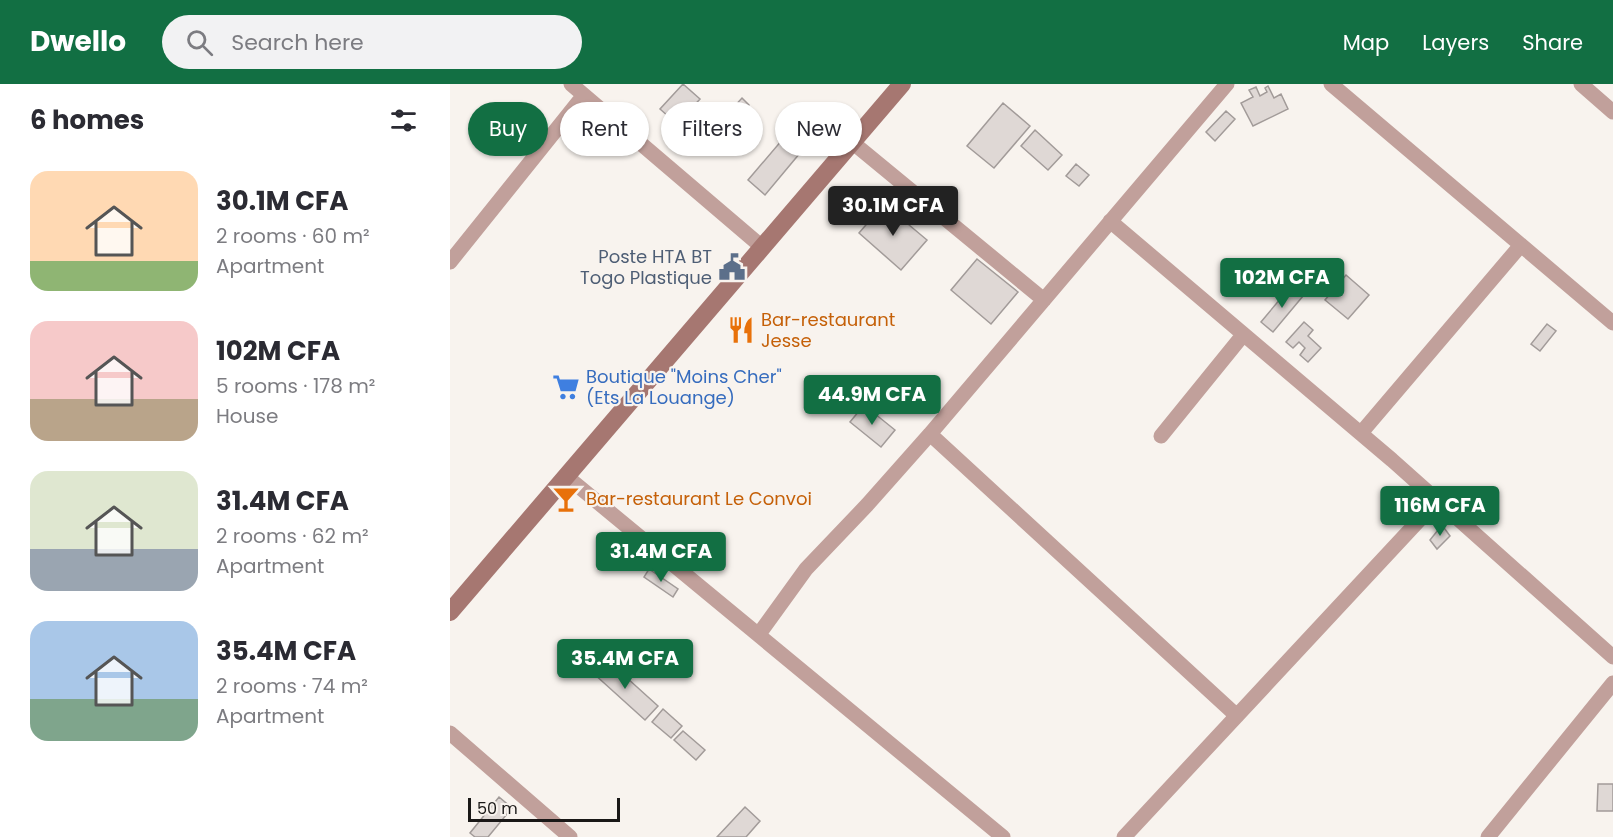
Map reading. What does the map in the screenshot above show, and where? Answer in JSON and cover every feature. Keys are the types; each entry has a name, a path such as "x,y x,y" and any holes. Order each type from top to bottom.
{"street":[{"path":"571,84 762,247"},
{"path":"862,130 902,84"},
{"path":"759,634 806,569 930,434 1227,84"},
{"path":"1331,84 1613,323"},
{"path":"1581,84 1613,112"},
{"path":"450,261 584,95"},
{"path":"862,150 1044,300"},
{"path":"450,612 840,156"},
{"path":"1110,221 1360,433 1613,657"},
{"path":"1360,433 1521,245"},
{"path":"1161,436 1243,335"},
{"path":"930,434 1237,716"},
{"path":"566,476 1003,837"},
{"path":"1124,837 1437,501"},
{"path":"1488,837 1613,683"},
{"path":"450,733 570,837"}],"building":[{"path":"683,84 700,99 697,102 666,102"},
{"path":"1268,86 1274,98 1281,94 1288,109 1253,126 1241,103 1253,97 1249,90 1256,87 1260,96 1267,92 1265,88"},
{"path":"1003,103 1030,126 994,168 967,146"},
{"path":"1226,111 1235,119 1215,141 1206,132"},
{"path":"1035,130 1062,155 1048,170 1021,146"},
{"path":"775,148 775,156 798,156 765,195 748,180"},
{"path":"1076,164 1089,175 1079,186 1066,176"},
{"path":"884,204 927,240 901,270 859,233"},
{"path":"977,259 1018,292 991,324 951,290"},
{"path":"1346,275 1369,295 1348,319 1325,300"},
{"path":"1291,286 1303,296 1273,332 1261,322"},
{"path":"1304,322 1313,330 1308,336 1321,348 1308,362 1300,355 1305,348 1299,342 1293,348 1286,342"},
{"path":"1547,324 1556,331 1540,351 1531,344"},
{"path":"864,405 895,430 881,447 850,422"},
{"path":"1442,525 1450,536 1437,549 1430,540"},
{"path":"649,569 678,589 673,597 644,577"},
{"path":"606,659 658,706 645,720 593,673"},
{"path":"663,709 682,726 671,738 652,722"},
{"path":"683,731 705,750 696,760 674,740"},
{"path":"1598,784 1613,784 1613,811 1597,811"},
{"path":"499,797 512,808 488,837 475,837 470,833"},
{"path":"745,807 760,821 746,837 717,837"}],"place":[{"name":"Poste HTA BT Togo Plastique","path":"732,267"},
{"name":"Bar-restaurant Jesse","path":"741,330"},
{"name":"Boutique \"Moins Cher\" (Ets La Louange)","path":"566,387"},
{"name":"Bar-restaurant Le Convoi","path":"566,499"}]}
